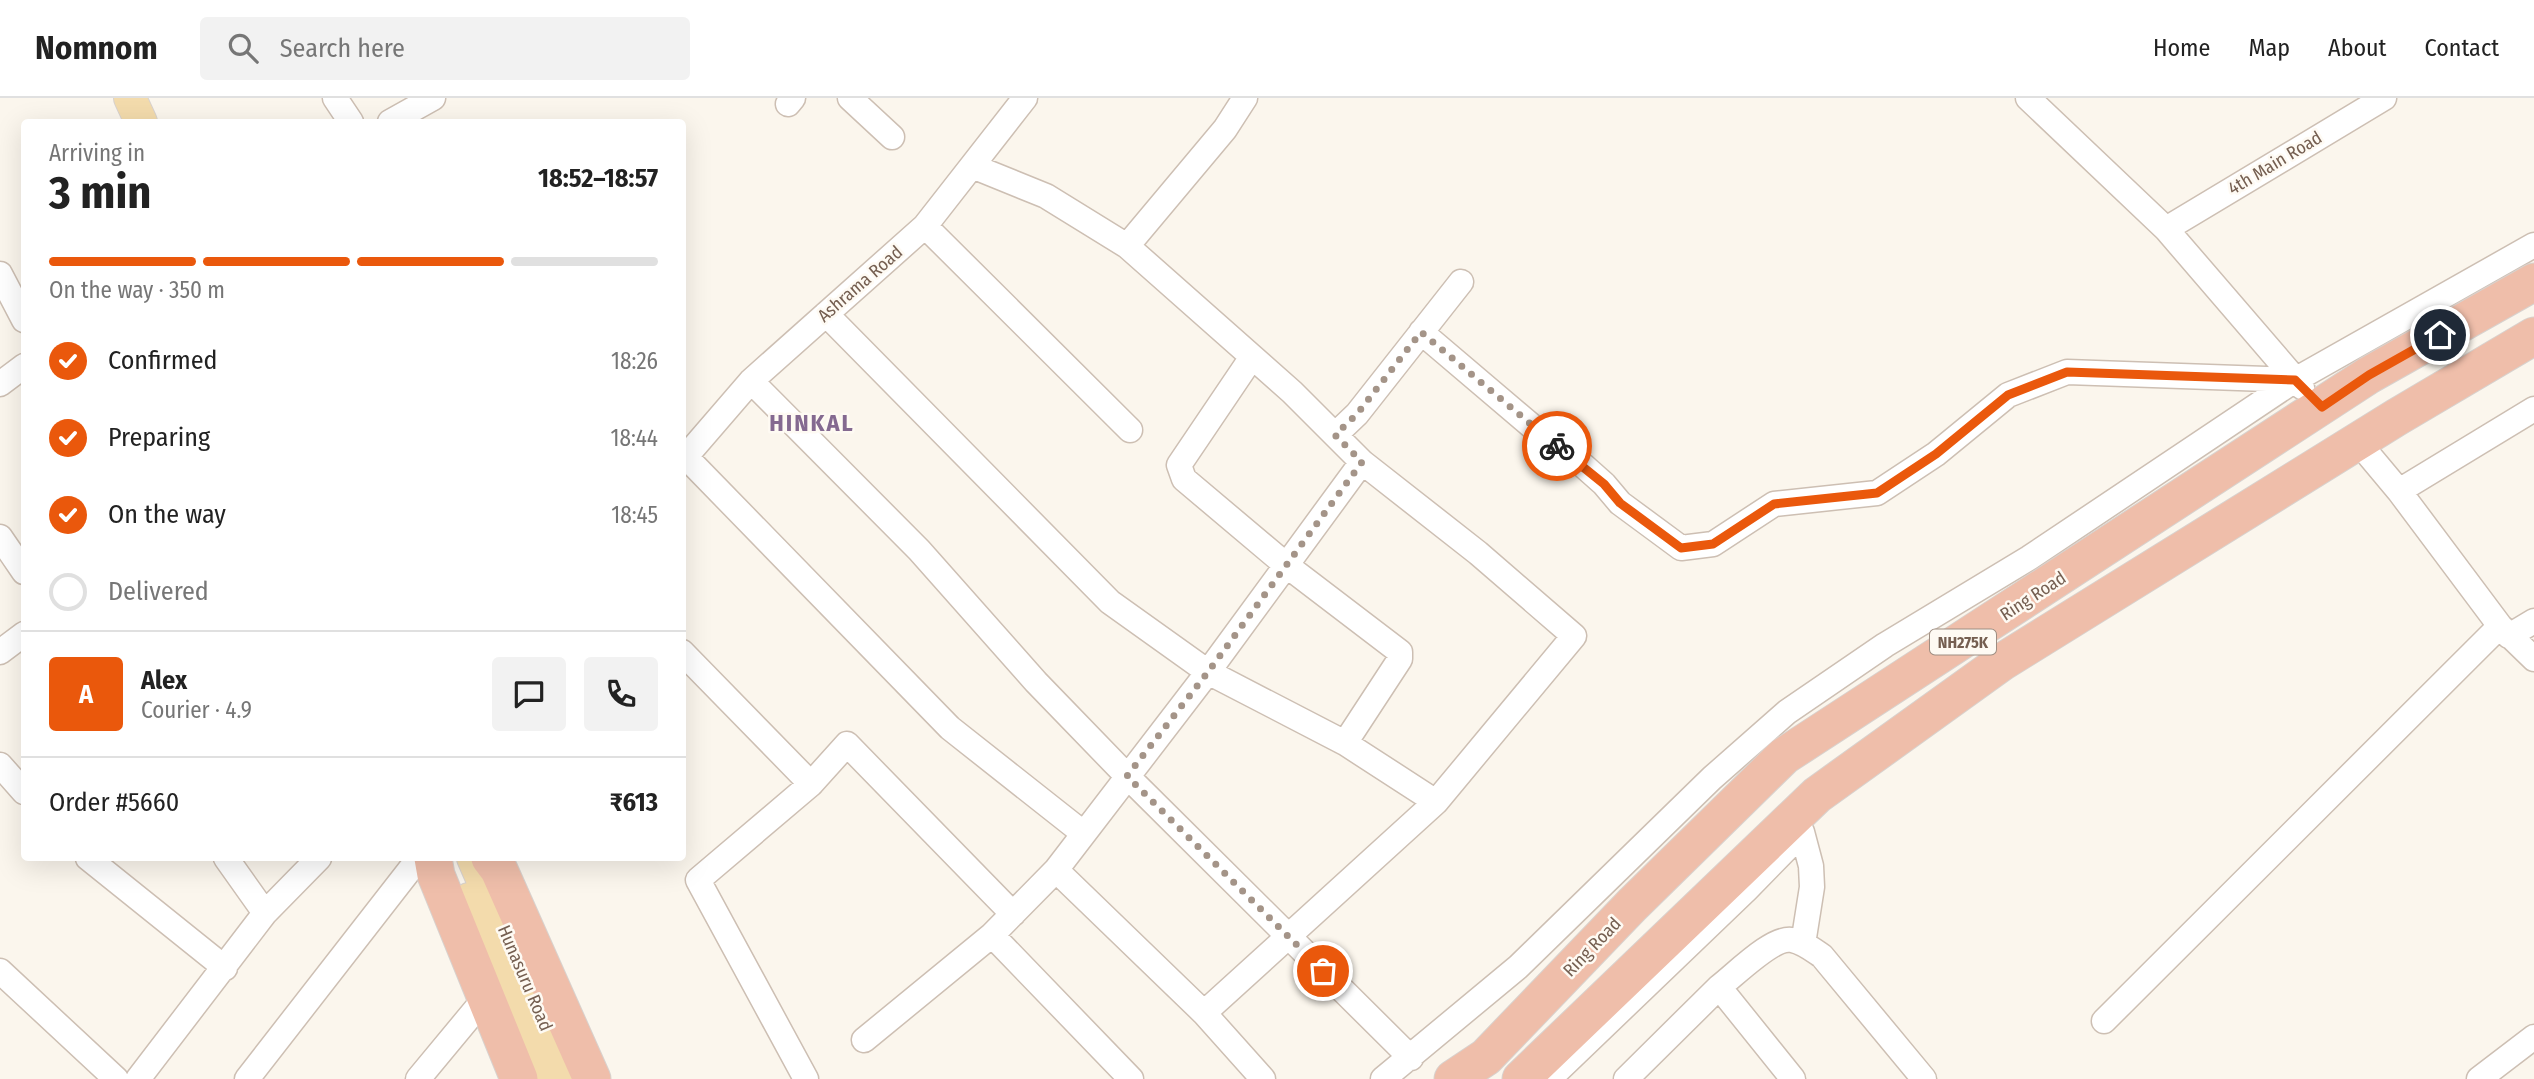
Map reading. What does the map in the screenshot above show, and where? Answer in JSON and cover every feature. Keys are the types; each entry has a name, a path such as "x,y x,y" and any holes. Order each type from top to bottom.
{"highway":[{"name":"Ring Road","path":"1453,1079 1486,1057 1632,905 1784,757 2369,375 2534,282"},
{"name":"NH275K","path":"1521,1079 1817,795 2002,662 2362,447 2397,417 2534,336"},
{"path":"433,861 519,1079"},
{"path":"477,869 504,883 592,1079"}],"main road":[{"path":"130,98 140,119"},
{"path":"145,98 155,119"},
{"path":"460,861 477,869"},
{"name":"Hunasuru Road","path":"477,869 496,970 544,1079"},
{"name":"Hunasuru Road","path":"477,869 569,1079"}],"street":[{"path":"335,98 349,119"},
{"path":"395,119 433,98"},
{"path":"850,98 892,137"},
{"name":"Ashrama Road","path":"686,456 751,381 925,226 1025,98"},
{"path":"1127,246 1225,129 1245,98"},
{"path":"2028,98 2166,229 2295,380 2322,407"},
{"name":"4th Main Road","path":"2166,229 2384,98"},
{"path":"972,166 1046,197 1127,246 1252,357 1362,462 1478,553 1574,636 1436,802 1204,1013"},
{"path":"925,226 1130,430"},
{"path":"1383,1079 1518,967 1712,778 1787,712 1885,645 2029,558 2295,380 2534,245"},
{"path":"0,274 21,314"},
{"path":"1335,435 1357,414 1461,282"},
{"path":"826,314 1110,601 1208,672 1345,743 1436,802"},
{"path":"1421,332 1547,439 1577,460 1604,484 1620,503 1681,548 1713,544 1774,504 1877,493 1936,454 2008,395 2067,372 2295,380"},
{"path":"1549,1079 1746,890 1826,808 1882,765 1979,698 2362,447 2534,348"},
{"path":"1252,357 1179,465 1184,479 1286,565 1400,652 1400,659 1345,743"},
{"path":"0,384 21,368"},
{"path":"751,381 919,550 1036,682 1127,776 1411,1058"},
{"path":"2399,491 2534,409"},
{"path":"2362,447 2399,491 2504,631 2534,659"},
{"path":"686,460 950,728 1083,833"},
{"path":"864,1040 992,935 1056,870 1208,672 1362,462"},
{"path":"0,537 21,568"},
{"path":"2104,1021 2504,631 2534,621"},
{"path":"0,652 21,636"},
{"path":"686,656 811,784"},
{"path":"806,1079 698,880 811,784 847,744 1013,914"},
{"path":"0,765 21,789"},
{"path":"1802,832 1811,866 1812,887 1803,944"},
{"path":"92,861 225,968"},
{"path":"228,861 265,913"},
{"path":"138,1079 265,913 316,861"},
{"path":"247,1079 417,861"},
{"path":"1056,870 1204,1013 1249,1075"},
{"path":"992,935 1131,1079"},
{"path":"1626,1079 1720,987 1773,944 1789,939 1822,956 1924,1079"},
{"path":"0,971 116,1079"},
{"path":"1720,987 1793,1079"},
{"path":"418,1079 486,997"},
{"path":"2479,1079 2534,1037"}],"way so far":[{"path":"1323,971 1127,776 1208,672 1362,462 1335,435 1357,414 1421,332 1557,446"}],"district":[{"name":"HINKAL","path":"812,423"}],"route":[{"path":"1557,446 1604,484 1620,503 1681,548 1713,544 1774,504 1877,493 1936,454 2008,395 2067,372 2295,380 2322,407 2369,375 2440,335"}]}
